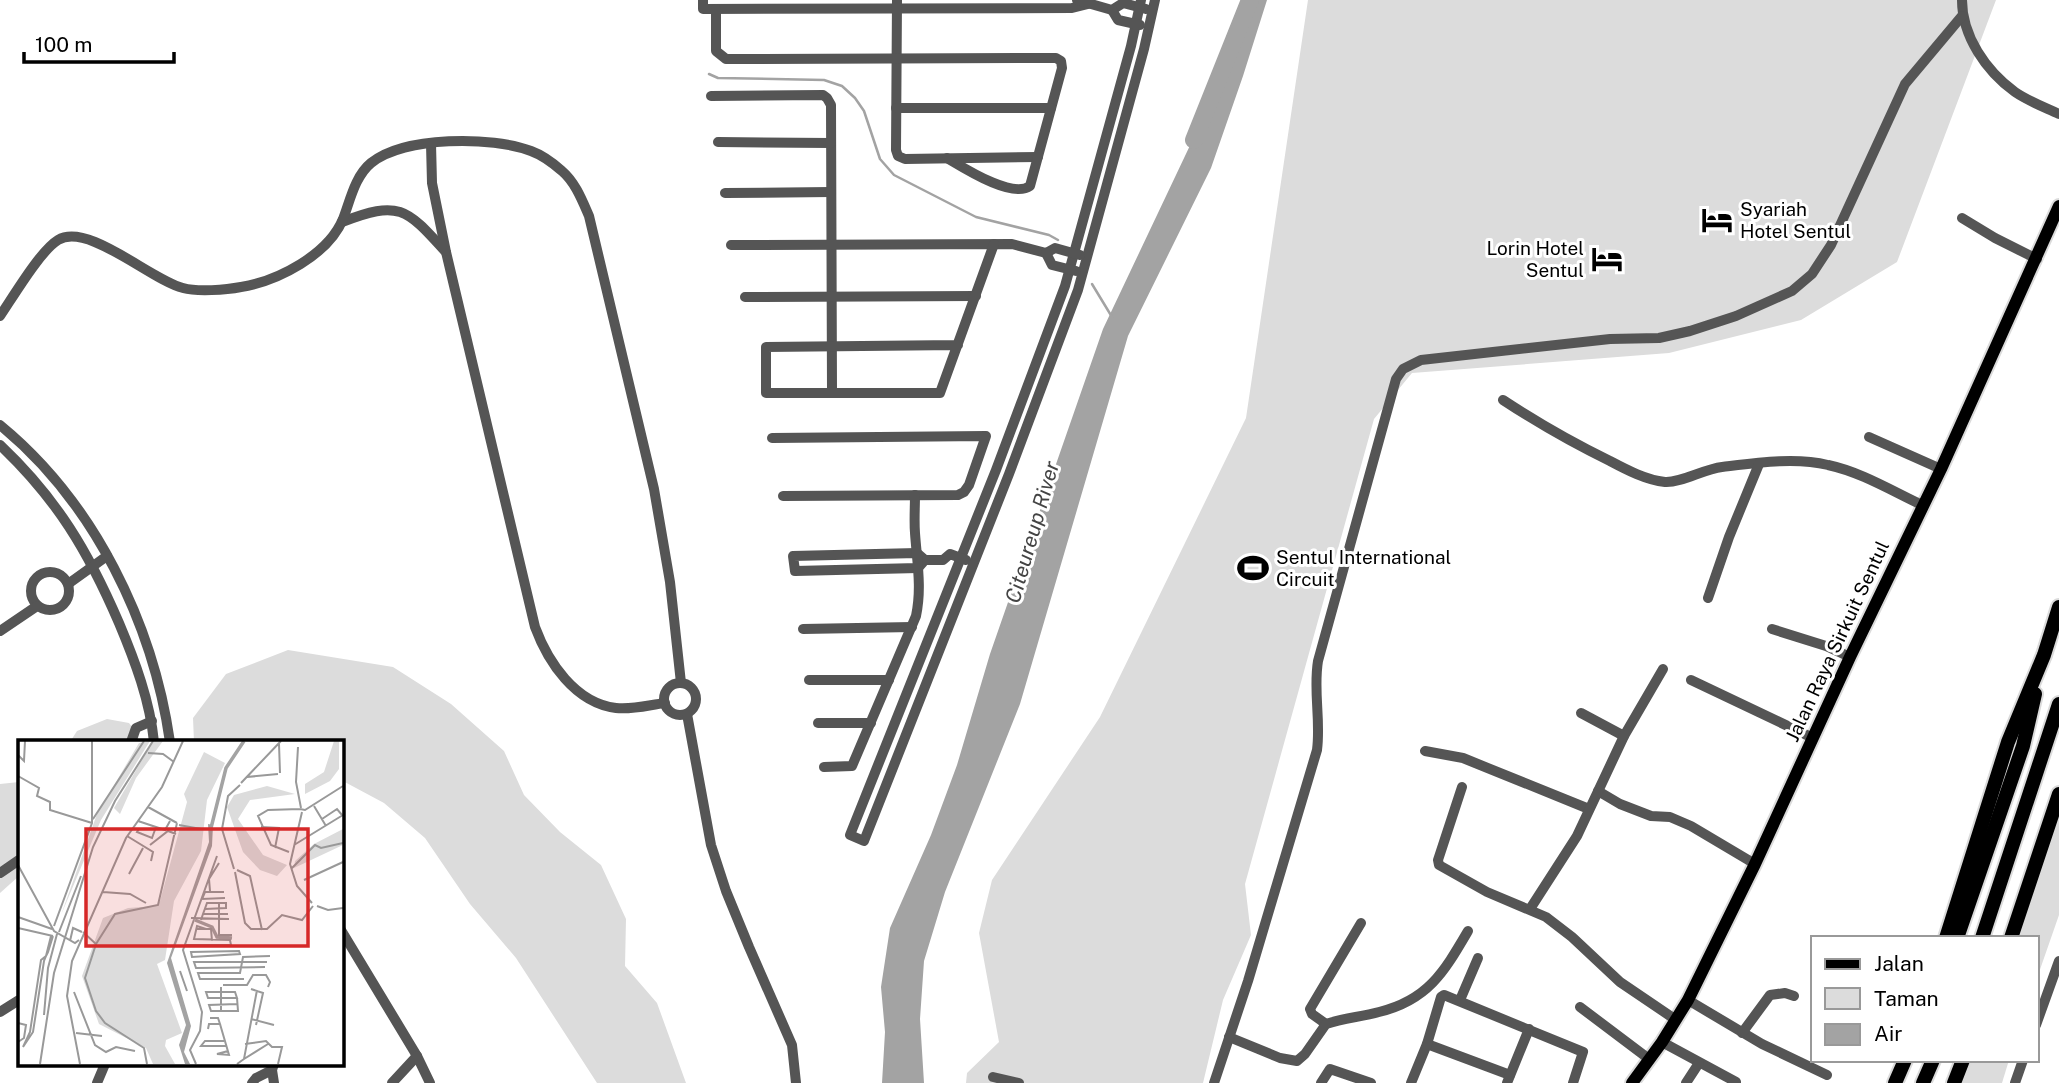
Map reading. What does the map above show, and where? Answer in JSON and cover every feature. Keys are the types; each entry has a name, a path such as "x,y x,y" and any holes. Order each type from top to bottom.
{"highway":[{"path":"1958,936 2023,746 2044,655 2059,607"},
{"path":"1947,936 2008,742 2044,655"},
{"path":"1983,936 2059,704"},
{"path":"2012,936 2059,794"},
{"path":"1895,1083 1904,1062"},
{"path":"1923,1083 1932,1062"},
{"path":"1954,1083 1962,1062"}],"main road":[{"name":"Jalan Raya Sirkuit Sentul","path":"1632,1083 1688,1000 1755,864 1850,657 1941,469 2059,206"}],"street":[{"path":"703,0 703,9 898,4 1072,8 1088,4"},
{"path":"1077,0 1112,10 1118,20 1149,28"},
{"path":"1962,0 1965,28 1976,50 2016,92 2059,114"},
{"path":"1112,10 1123,3 1141,4 1154,5 1083,273 1013,462 864,841 849,835 996,470 1070,270 1141,4"},
{"path":"898,4 898,156 905,159 1038,157"},
{"path":"716,9 716,51 726,58 1056,58 1060,61 1062,68 1030,186 1025,190 1017,190 983,178 947,158"},
{"path":"1214,1083 1317,750 1318,661 1396,379 1403,369 1421,360 1610,339 1659,338 1736,316 1792,291 1812,274 1831,245 1905,84 1962,16"},
{"path":"711,96 822,95 831,105 832,393"},
{"path":"896,108 1051,108"},
{"path":"0,316 47,249 62,238 84,237 183,288 243,287 276,277 309,259 333,239 360,176 369,164 381,156 430,144 475,141 513,145 533,151 564,173 589,216 654,489 670,582 681,683"},
{"path":"718,142 831,143"},
{"path":"430,144 432,183 446,252 535,627 546,653 567,681 597,702 623,708 665,703"},
{"path":"725,193 831,192"},
{"path":"342,222 381,209 406,213 417,220 446,252"},
{"path":"1962,218 2037,259"},
{"path":"958,345 766,347 766,393 940,393 958,345 995,244"},
{"path":"732,245 1012,244 1046,253 1055,248 1087,257"},
{"path":"1046,253 1052,265 1083,273"},
{"path":"745,297 976,296"},
{"path":"1503,400 1583,449 1654,480 1677,481 1712,468 1805,462 1828,465 1922,505"},
{"path":"0,425 31,452 57,483 107,556 136,613 148,647 161,693 170,740"},
{"path":"772,438 986,436 964,492 958,495 783,496"},
{"path":"1869,438 1941,469"},
{"path":"0,444 42,487 67,521 93,565 130,651 152,721 155,740"},
{"path":"1708,598 1726,544 1759,464"},
{"path":"824,766 852,766 912,627 920,600 915,495"},
{"path":"920,560 794,571 793,556 943,560 950,554 973,563"},
{"path":"68,583 107,556"},
{"path":"943,560 946,569 967,578"},
{"path":"44,572 58,573 68,583 67,600 62,607 54,610 37,606 30,594 33,580 44,572"},
{"path":"0,631 37,606"},
{"path":"803,629 912,627"},
{"path":"1772,629 1826,646 1850,657"},
{"path":"1530,909 1577,836 1624,736 1663,669"},
{"path":"809,680 889,680"},
{"path":"1691,680 1812,738"},
{"path":"681,683 692,688 696,700 692,711 687,714 676,715 665,703 666,691 681,683"},
{"path":"1581,713 1624,736"},
{"path":"687,714 711,845 740,925 792,1045 796,1083"},
{"path":"132,740 136,728 152,721"},
{"path":"818,723 870,723"},
{"path":"1425,751 1463,758 1590,809"},
{"path":"1462,787 1438,860 1439,865 1487,892 1546,918 1572,937 1620,982 1676,1020"},
{"path":"1598,791 1620,804 1651,816 1670,817 1691,826 1755,864"},
{"path":"0,873 18,861"},
{"path":"1326,1024 1312,1014 1310,1009 1361,923"},
{"path":"1230,1037 1280,1058 1297,1061 1326,1024 1379,1012 1420,994 1442,974 1468,931"},
{"path":"343,934 417,1056 430,1083"},
{"path":"1460,1000 1478,958"},
{"path":"2038,1019 2059,961"},
{"path":"1742,1032 1770,995 1785,993 1794,996"},
{"path":"1412,1083 1441,997 1444,995 1583,1052 1573,1083"},
{"path":"1688,1000 1775,1051 1827,1075"},
{"path":"0,1012 18,1001"},
{"path":"1580,1007 1649,1059"},
{"path":"1427,1044 1508,1079 1529,1029"},
{"path":"1662,1042 1736,1082"},
{"path":"392,1083 417,1056"},
{"path":"2015,1083 2022,1062"},
{"path":"1686,1083 1699,1063"},
{"path":"97,1083 104,1066"},
{"path":"253,1083 273,1067 274,1083"},
{"path":"1321,1083 1330,1069 1371,1083"},
{"path":"993,1077 1019,1083"}],"green space":[{"name":"Sentul International Circuit","path":"1308,0 1996,0 1897,262 1801,320 1669,353 1412,373 1374,419 1245,884 1251,935 1223,1000 1203,1083 966,1083 967,1073 999,1042 979,933 992,880 1100,717 1246,418"},
{"path":"288,650 393,667 451,704 504,751 524,795 560,832 601,865 626,919 625,966 657,1003 686,1083 597,1083 516,958 470,904 425,838 384,803 343,781 343,740 194,740 193,718 226,674"},
{"path":"107,719 129,723 139,740 71,740 77,731"},
{"path":"18,782 18,877 0,893 0,784"},
{"path":"2059,794 2059,915 2038,975 2038,936 2012,936"},
{"path":"1962,1062 2008,1062 2002,1083 1954,1083"}],"water":[{"path":"1246,0 1267,0 1243,76 1211,168 1128,336 1020,704 945,892 924,961 920,1019 924,1083 882,1083 885,1032 881,987 890,928 931,835 957,765 990,654 1103,329 1212,99"}],"waterway":[{"name":"Citeureup River","path":"1194,140 1250,0"},
{"path":"709,74 718,78 824,80 842,86 864,111 880,159 894,175 976,217 1049,235 1058,240"},
{"path":"1092,284 1112,317"}],"place":[{"name":"Syariah Hotel Sentul","path":"1717,220"},
{"name":"Lorin Hotel Sentul","path":"1607,259"},
{"name":"Sentul International Circuit","path":"1253,568"}]}
